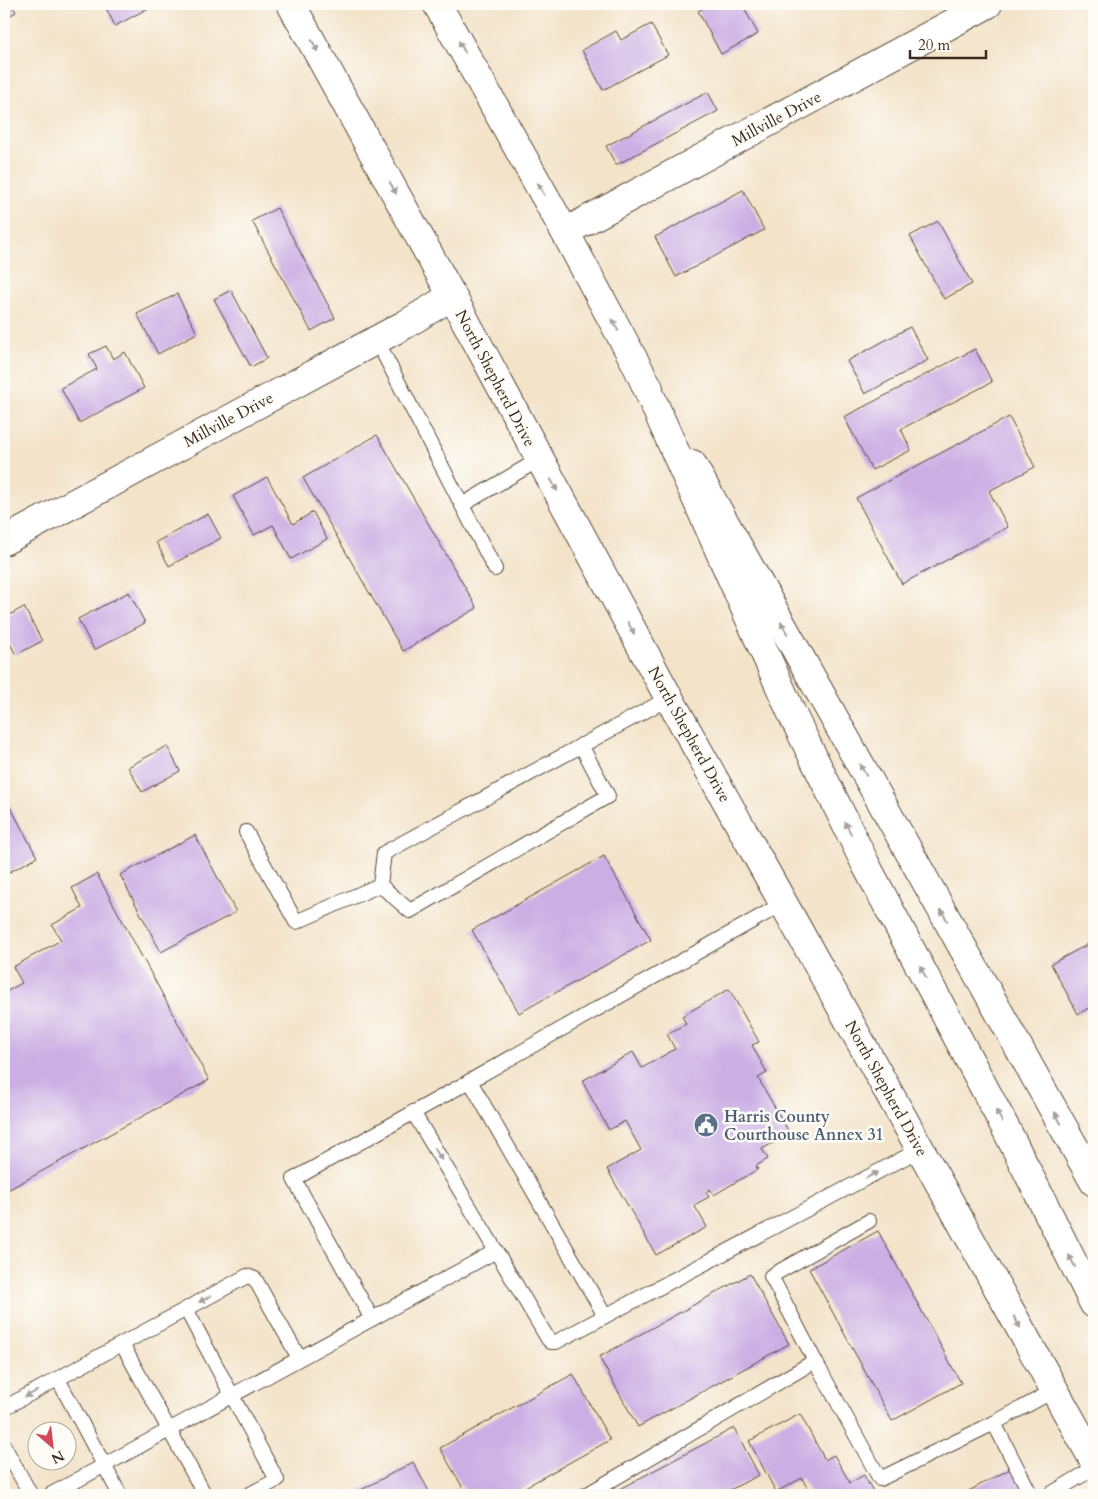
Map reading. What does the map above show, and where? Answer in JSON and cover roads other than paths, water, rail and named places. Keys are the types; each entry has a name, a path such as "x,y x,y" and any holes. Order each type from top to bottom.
{"main road":[{"name":"North Shepherd Drive","path":"291,4 452,296 669,698 1092,1456"},
{"path":"437,4 565,232 638,368 1094,1182"},
{"name":"Millville Drive","path":"565,232 988,4"},
{"name":"Millville Drive","path":"4,541 452,296"},
{"path":"638,368 792,714 866,865 1006,1129 1094,1304"}],"lane":[{"path":"376,339 495,569"},
{"path":"462,505 540,460"},
{"path":"380,885 384,853 669,698"},
{"path":"380,885 410,911 608,796 581,745"},
{"path":"246,832 296,922 380,885"},
{"path":"372,1318 294,1179 784,902"},
{"path":"470,1081 605,1316"},
{"path":"412,1112 552,1342 556,1342 921,1149"},
{"path":"869,1220 771,1276 880,1479 994,1423 1055,1390"},
{"path":"50,1495 496,1251"},
{"path":"4,1408 248,1276 255,1279 299,1358"},
{"path":"186,1309 277,1480 248,1495"},
{"path":"122,1344 205,1495"},
{"path":"586,1495 815,1361"},
{"path":"58,1379 120,1495"},
{"path":"994,1423 1031,1495"},
{"path":"4,1446 31,1495"},
{"path":"1049,1495 1092,1456"}],"place":[{"name":"Harris County Courthouse Annex 31","path":"706,1125"}]}
